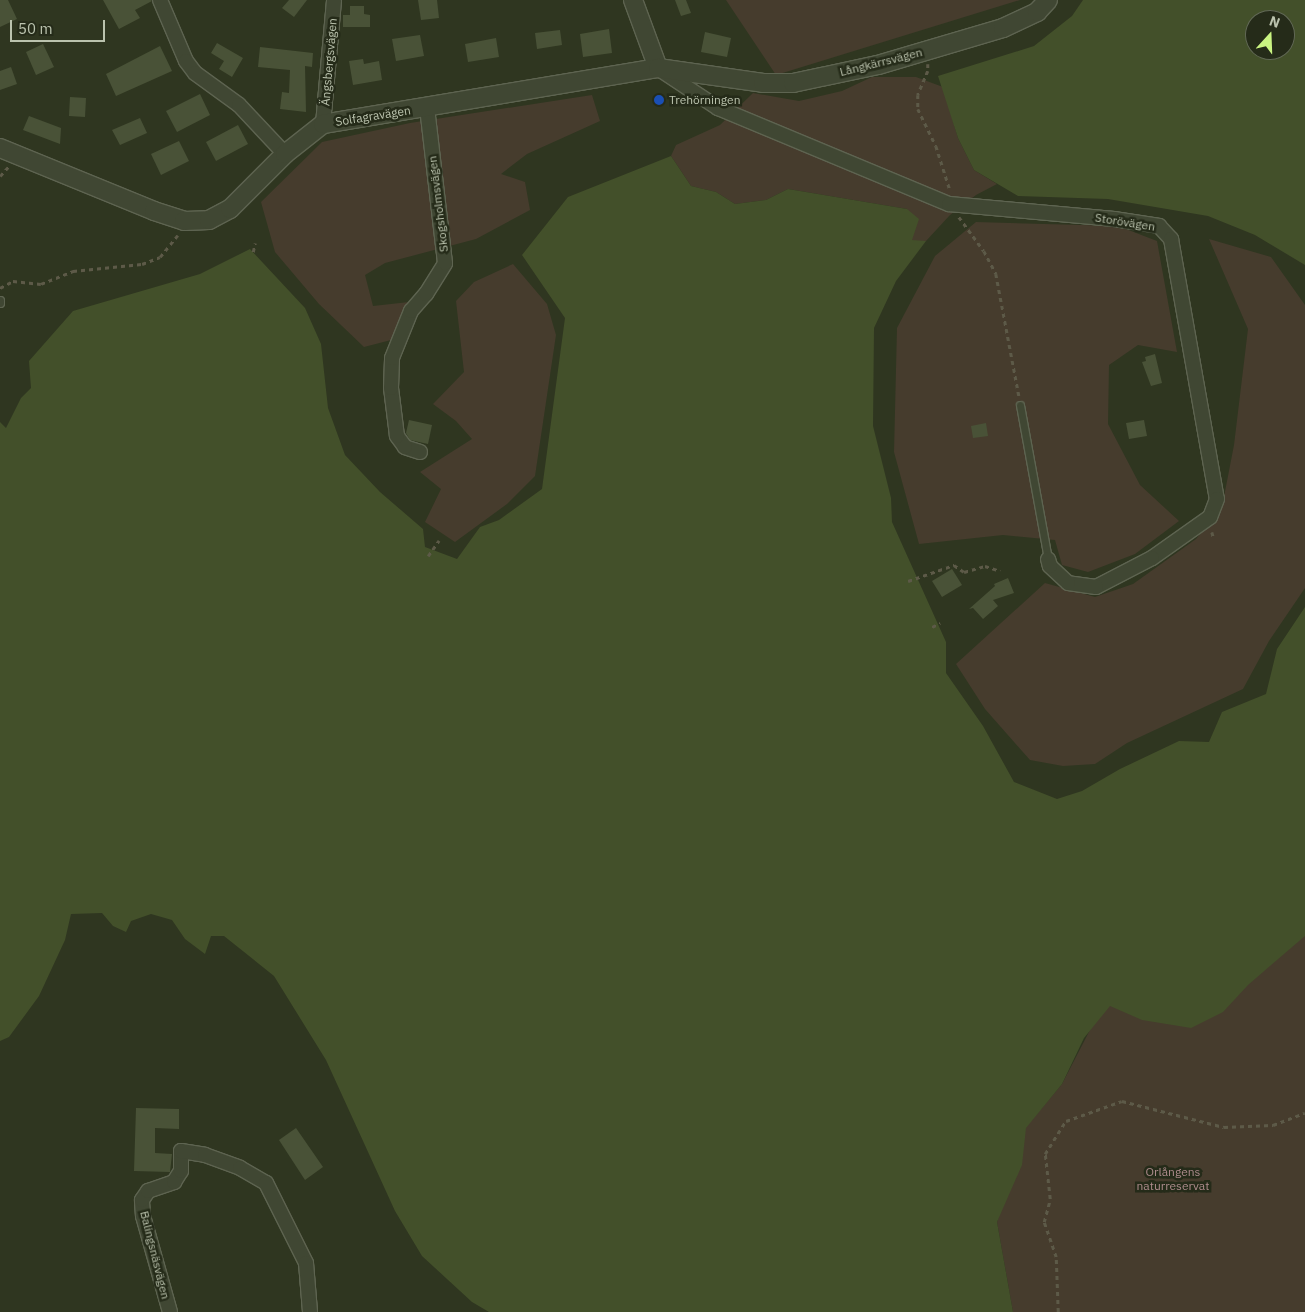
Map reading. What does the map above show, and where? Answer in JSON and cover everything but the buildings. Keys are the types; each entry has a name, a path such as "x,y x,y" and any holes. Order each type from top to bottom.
{"street":[{"path":"160,0 186,61 195,73 239,105 285,154"},
{"name":"Ängsbergsvägen","path":"323,124 334,0"},
{"path":"633,0 658,68"},
{"name":"Långkärrsvägen","path":"703,74 763,83 793,83 925,51 1003,28 1037,12 1048,0"},
{"name":"Solfagravägen","path":"0,148 187,221 209,220 230,209 285,154 323,124 658,68 703,74"},
{"name":"Storövägen","path":"658,68 718,108 949,204 1114,219 1159,226 1171,239 1217,499 1210,517 1152,558 1096,587 1068,583 1050,566 1048,559"},
{"name":"Skogsholmsvägen","path":"420,452 405,447 397,436 391,373 392,358 399,332 445,263 427,107"},
{"name":"Balingsnäsvägen","path":"170,1312 143,1216 142,1200 148,1191 174,1182 181,1171 182,1151 222,1161 266,1182 306,1263 310,1312"}],"lane":[{"path":"1020,405 1048,559"}],"path":[{"path":"925,51 928,71 918,95 918,109 948,178 949,204 984,251 996,274 1020,405"},
{"path":"0,288 13,281 41,284 73,271 142,264 160,257 187,221"},
{"path":"253,252 255,243"},
{"path":"428,556 439,540"},
{"path":"908,581 954,565 964,572 985,566 1000,570"},
{"path":"932,627 940,623"},
{"path":"1058,1312 1056,1257 1044,1222 1050,1199 1045,1154 1066,1121 1122,1101 1224,1127 1273,1125 1305,1113"}],"green space":[{"path":"726,0 1020,0 776,75"},
{"path":"872,77 916,77 943,87 958,138 974,170 997,184 976,195 950,215 926,241 912,241 907,209 788,189 766,200 735,204 716,192 691,186 671,156 676,145 720,125 753,93 799,101 842,91"},
{"path":"592,95 600,121 527,154 501,174 525,182 530,210 476,239 385,263 365,275 373,306 409,302 395,339 364,347 319,304 275,252 261,202 322,142 410,123"},
{"path":"976,222 1118,226 1157,241 1177,352 1138,345 1109,365 1108,424 1140,485 1179,521 1135,554 1088,572 1062,565 1055,540 1003,535 919,544 894,452 897,328 935,256"},
{"path":"1209,239 1271,257 1305,305 1305,588 1269,641 1243,689 1127,743 1095,764 1063,766 1030,760 985,709 956,664 1045,583 1095,597 1133,584 1196,539 1222,507 1234,445 1248,329"},
{"path":"513,264 547,304 556,335 535,476 507,504 455,542 425,522 441,489 420,472 472,439 456,421 433,404 464,372 456,301 474,282"},
{"name":"Orlångens naturreservat","path":"1305,926 1305,1312 1013,1312 997,1222 1026,1127 1062,1084 1091,1028 1097,1006 1266,968 1293,945"}],"shaded area":[{"path":"1083,0 1305,0 1305,265 1255,235 1208,216 1108,199 1018,196 974,170 958,138 938,76 1034,46 1072,16"},
{"path":"671,156 691,186 716,192 735,204 766,200 788,189 907,209 919,219 912,240 926,241 896,281 874,328 873,426 891,498 892,522 946,642 946,673 983,726 1014,782 1057,799 1082,791 1120,769 1179,741 1209,742 1222,712 1266,694 1277,649 1305,607 1305,936 1248,985 1223,1012 1191,1028 1142,1020 1110,1006 1084,1038 1062,1084 1026,1128 1022,1165 997,1222 1013,1312 489,1312 472,1302 422,1256 395,1211 326,1060 274,976 224,936 211,936 205,954 185,939 172,920 151,914 131,921 126,932 113,926 102,913 71,914 65,940 39,996 9,1037 0,1041 0,422 6,428 21,398 31,388 29,361 73,311 200,274 250,249 305,308 321,344 328,408 345,455 380,492 423,529 425,547 457,559 480,527 499,520 542,489 565,318 522,255 568,197"}],"place":[{"name":"Trehörningen","path":"659,100"}]}
